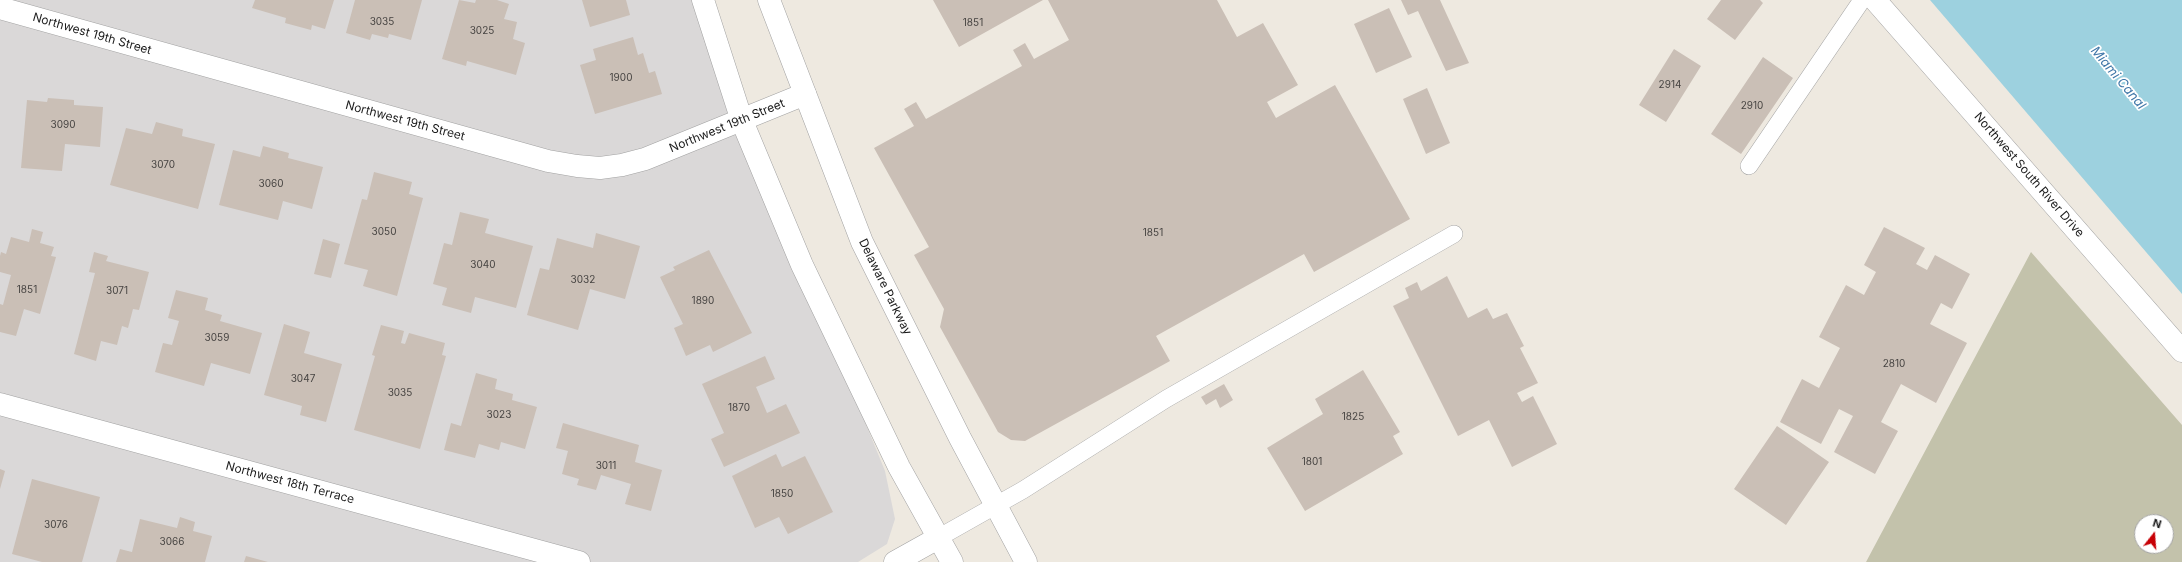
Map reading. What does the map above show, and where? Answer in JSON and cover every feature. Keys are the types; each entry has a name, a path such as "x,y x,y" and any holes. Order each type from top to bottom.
{"street":[{"path":"703,0 742,121 802,265 899,467 952,562"},
{"name":"Delaware Parkway","path":"769,0 862,242 995,507 1026,562"},
{"name":"Northwest South River Drive","path":"1875,0 2182,351"},
{"name":"Northwest 19th Street","path":"0,8 548,161 577,166 600,168 622,165 645,159 742,121 805,94"},
{"name":"Northwest 18th Terrace","path":"0,404 579,562"},
{"path":"895,562 938,538"}],"lane":[{"path":"1749,166 1862,0"},
{"path":"938,538 995,507 1166,399 1454,234"}],"shaded area":[{"path":"0,0 693,0 885,471 895,519 887,544 858,562 0,562"},
{"path":"2031,252 2182,425 2182,562 1866,562"}],"water":[{"name":"Miami Canal","path":"1930,0 2182,0 2182,294"}],"building":[{"path":"255,0 334,0 325,29 312,25 311,30 285,23 286,18 252,8"},
{"path":"355,0 422,0 411,40 389,34 388,38 372,34 370,40 346,33"},
{"path":"459,0 475,3 476,0 497,0 509,4 504,19 517,22 513,39 525,43 516,75 467,61 466,66 442,59"},
{"path":"582,0 626,0 630,15 590,27"},
{"path":"933,0 1043,0 959,47"},
{"path":"1048,0 1217,0 1237,37 1263,23 1298,85 1267,102 1276,118 1335,85 1410,219 1314,272 1304,254 1156,336 1170,361 1025,441 1011,440 998,432 940,327 944,309 914,255 929,247 874,148 914,126 904,109 916,102 926,119 1022,66 1013,50 1025,43 1034,59 1069,40"},
{"path":"1401,0 1440,0 1469,63 1446,71 1418,11 1408,15"},
{"path":"1721,0 1760,0 1763,3 1735,40 1707,19"},
{"path":"1389,8 1412,57 1376,73 1354,24"},
{"path":"633,37 638,55 643,53 649,73 655,71 662,94 595,114 580,65 596,60 593,49"},
{"path":"1674,49 1701,66 1666,122 1639,105"},
{"path":"1763,57 1793,78 1741,154 1711,134"},
{"path":"1427,88 1450,143 1426,154 1403,99"},
{"path":"48,98 74,100 74,105 103,107 100,147 65,144 62,171 21,168 27,100 47,102"},
{"path":"156,122 183,129 182,136 215,144 198,209 110,185 126,128 152,134"},
{"path":"263,146 289,153 288,158 323,167 312,209 283,201 278,220 219,205 233,150 260,157"},
{"path":"374,172 412,182 409,194 423,198 397,296 363,286 368,270 344,264 362,199 367,200"},
{"path":"460,212 489,219 485,233 533,246 516,308 475,297 471,313 442,305 447,288 433,284 444,243 452,245"},
{"path":"1884,227 1925,248 1916,264 1927,270 1935,255 1970,274 1952,309 1941,303 1930,324 1967,343 1936,403 1901,384 1881,422 1898,431 1875,474 1834,452 1853,416 1839,409 1821,444 1780,422 1802,379 1819,388 1840,348 1819,337 1846,285 1864,295 1876,272 1864,265"},
{"path":"32,229 43,232 40,243 54,247 51,256 56,257 40,314 24,309 16,336 0,332 0,304 3,305 11,275 0,272 0,256 1,252 6,254 11,237 29,242"},
{"path":"596,233 640,246 625,299 590,289 578,330 527,315 540,268 549,270 557,238 593,248"},
{"path":"323,239 340,244 331,278 314,274"},
{"path":"709,250 752,333 713,352 710,345 686,356 674,328 683,324 660,277 675,270 673,267"},
{"path":"94,252 108,256 106,261 149,272 139,310 133,309 128,328 122,326 117,345 101,341 96,361 74,354 95,273 89,272"},
{"path":"1447,276 1468,318 1487,308 1493,319 1507,313 1524,346 1520,348 1538,383 1517,393 1522,402 1533,396 1557,444 1512,467 1489,420 1458,436 1393,306 1409,298 1405,288 1417,282 1421,291"},
{"path":"176,290 208,298 205,310 222,315 220,321 262,333 250,374 211,363 204,386 155,372 163,343 172,345 179,321 168,318"},
{"path":"284,324 310,332 304,353 342,364 326,422 300,415 302,406 264,395"},
{"path":"381,325 404,331 401,343 405,344 409,333 445,343 442,355 446,356 420,449 354,430 375,356 372,355"},
{"path":"765,356 775,379 756,387 767,413 786,404 800,433 724,467 711,439 724,433 702,384"},
{"path":"1363,370 1400,432 1393,436 1403,454 1305,511 1267,448 1323,414 1315,399"},
{"path":"476,373 497,379 495,389 513,394 512,400 537,407 525,449 501,442 499,450 479,444 475,458 444,450 451,423 461,426"},
{"path":"1224,384 1233,400 1220,408 1216,399 1206,405 1201,397"},
{"path":"563,423 639,445 635,462 662,470 651,511 625,504 631,484 601,475 596,490 577,485 579,479 562,474 568,451 556,448"},
{"path":"1777,426 1829,462 1786,525 1734,489"},
{"path":"776,454 782,467 805,456 833,512 788,534 779,517 755,528 732,476"},
{"path":"0,469 5,471 0,489"},
{"path":"32,479 100,497 82,562 42,562 12,554"},
{"path":"180,517 195,522 193,531 212,536 205,562 116,562 120,549 132,552 140,519 177,528"},
{"path":"246,556 268,562 244,562"}]}
